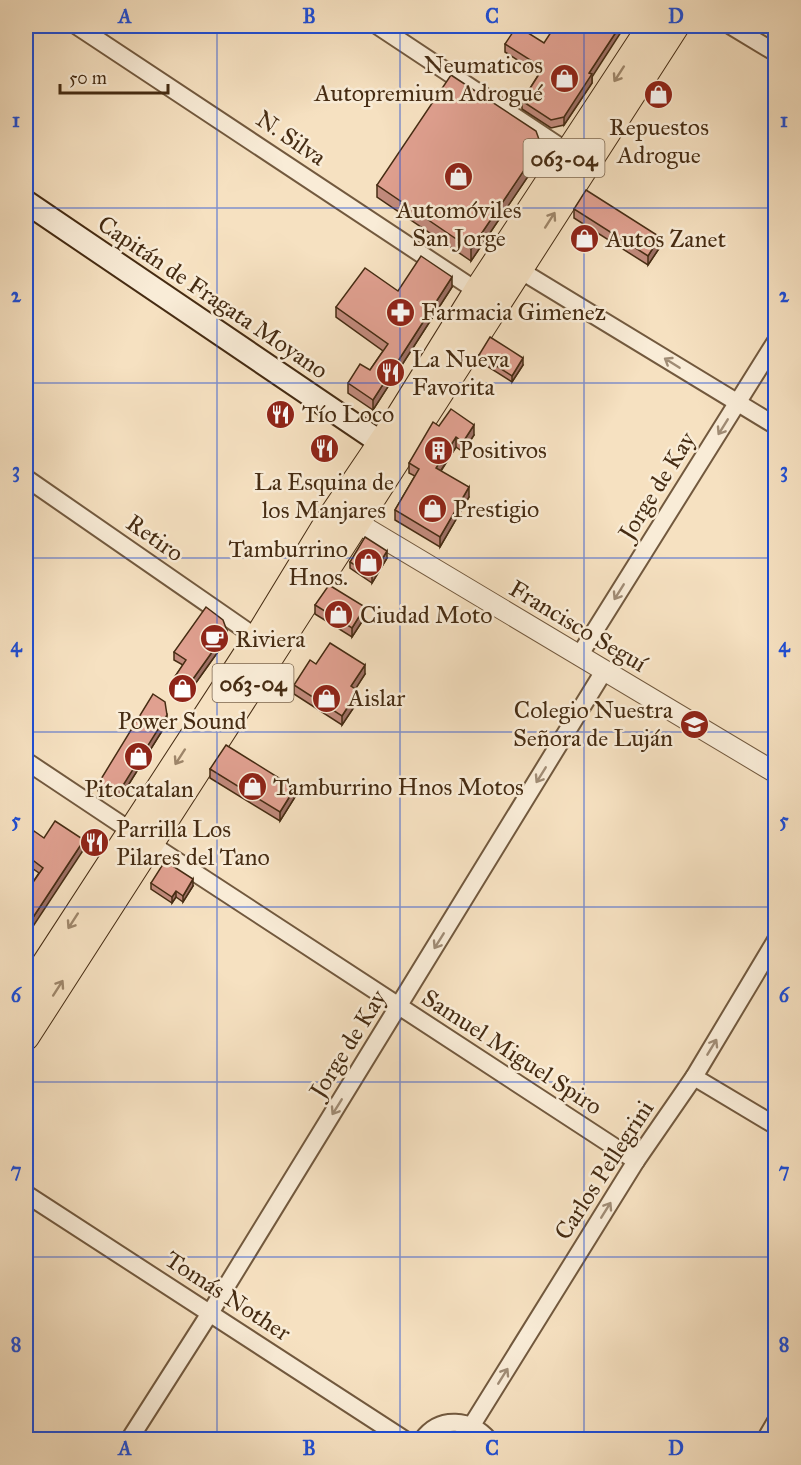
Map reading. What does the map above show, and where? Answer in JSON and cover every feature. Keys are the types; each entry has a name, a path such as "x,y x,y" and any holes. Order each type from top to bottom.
{"main road":[{"name":"063-04","path":"390,449 400,415 477,291 651,26"},
{"name":"063-04","path":"26,993 141,838 390,449 518,269 676,26"},
{"name":"Capitán de Fragata Moyano","path":"26,202 390,449"},
{"name":"063-04","path":"26,1036 257,638 346,516"}],"street":[{"name":"N. Silva","path":"77,26 477,291"},
{"path":"378,26 568,152"},
{"path":"731,26 776,53"},
{"path":"518,269 776,426"},
{"name":"Jorge de Kay","path":"579,656 776,341"},
{"name":"Retiro","path":"26,478 257,638"},
{"name":"Francisco Seguí","path":"346,516 776,773"},
{"name":"Jorge de Kay","path":"129,1440 210,1313 604,671"},
{"name":"Samuel Miguel Spiro","path":"26,760 141,838 636,1161"},
{"name":"Carlos Pellegrini","path":"472,1425 636,1161 694,1077 776,940"},
{"path":"694,1077 776,1126"},
{"name":"Tomás Nother","path":"26,1194 405,1440"},
{"path":"765,1440 776,1421"},
{"path":"422,1440 434,1428 446,1423 459,1422 472,1425 482,1431 489,1440"}],"green space":[{"path":"462,1429 481,1440 433,1440 447,1432"}],"building":[{"path":"517,26 544,43 555,26 620,26 564,117 551,120 522,101 543,68 505,44"},
{"name":"Automóviles San Jorge","path":"451,75 536,131 541,145 471,249 377,185"},
{"path":"586,190 660,237 648,256 574,209"},
{"path":"421,256 452,277 373,400 348,383 360,364 370,370 388,344 336,307 365,268 398,291"},
{"path":"490,337 523,358 512,376 479,355"},
{"path":"451,409 474,425 463,442 456,437 436,468 469,487 440,537 395,510 419,469 409,463 433,422 439,426"},
{"name":"Tamburrino Hnos.","path":"365,537 387,551 372,576 350,562"},
{"name":"Ciudad Moto","path":"329,585 365,607 352,628 315,605"},
{"path":"206,607 223,620 227,631 183,693 170,684 186,660 174,652"},
{"path":"330,643 365,665 351,686 358,691 342,716 294,685 310,660 316,664"},
{"path":"153,694 165,702 167,715 122,787 110,791 98,784"},
{"name":"Tamburrino Hnos Motos","path":"226,745 295,788 280,812 210,769"},
{"path":"55,821 84,840 26,928 26,890 43,868 26,855 26,844 34,831 44,838"},
{"path":"165,861 193,879 183,896 176,891 172,897 151,883"}],"place":[{"name":"Neumaticos Autopremium Adrogué","path":"564,79"},
{"name":"Repuestos Adrogue","path":"659,94"},
{"name":"Automóviles San Jorge","path":"459,177"},
{"name":"Autos Zanet","path":"585,239"},
{"name":"Farmacia Gimenez","path":"400,312"},
{"name":"La Nueva Favorita","path":"391,373"},
{"name":"Tío Loco","path":"281,414"},
{"name":"La Esquina de los Manjares","path":"324,449"},
{"name":"Positivos","path":"438,450"},
{"name":"Prestigio","path":"432,509"},
{"name":"Tamburrino Hnos.","path":"369,563"},
{"name":"Ciudad Moto","path":"339,615"},
{"name":"Riviera","path":"214,639"},
{"name":"Power Sound","path":"182,688"},
{"name":"Aislar","path":"327,698"},
{"name":"Colegio Nuestra Señora de Luján","path":"694,724"},
{"name":"Pitocatalan","path":"139,756"},
{"name":"Tamburrino Hnos Motos","path":"252,787"},
{"name":"Parrilla Los Pilares del Tano","path":"95,843"}]}
